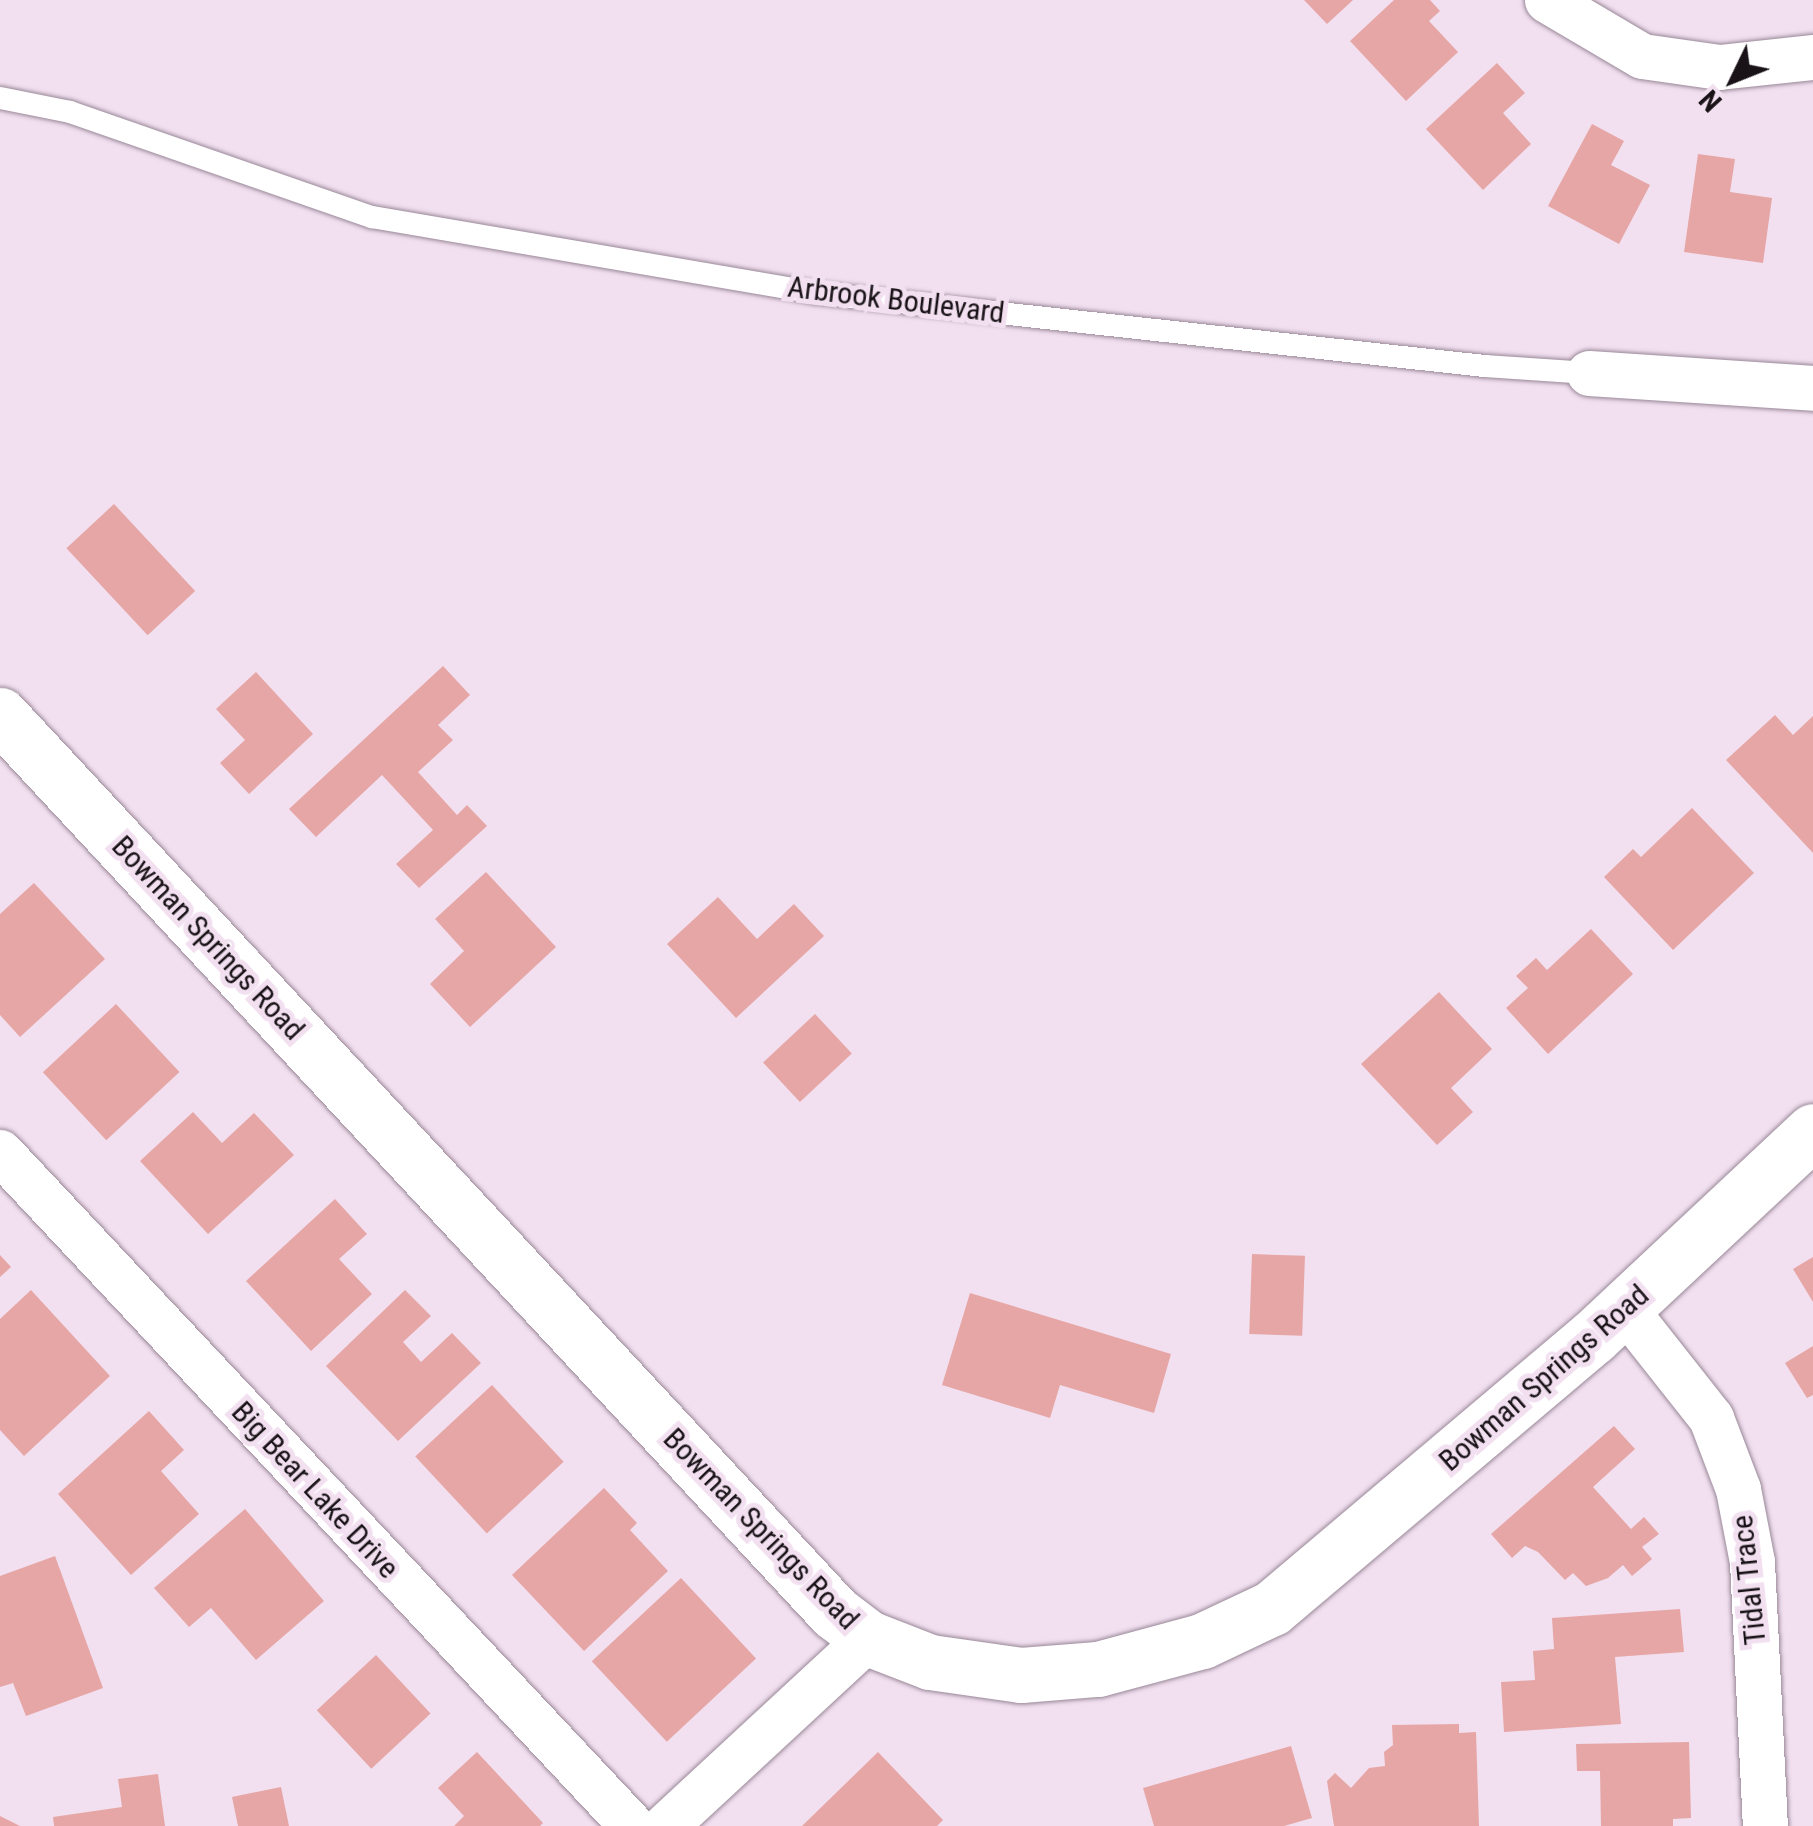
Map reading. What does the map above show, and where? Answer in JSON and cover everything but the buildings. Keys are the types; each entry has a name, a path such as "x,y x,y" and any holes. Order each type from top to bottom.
{"street":[{"path":"1547,0 1642,56 1719,67 1813,58"},
{"name":"Arbrook Boulevard","path":"1589,373 1813,388"},
{"name":"Bowman Springs Road","path":"0,715 834,1612 868,1638 930,1662 1021,1675 1098,1669 1202,1641 1272,1608 1358,1541 1625,1309 1813,1132"},
{"name":"Big Bear Lake Drive","path":"0,1152 632,1826"},
{"name":"Tidal Trace","path":"1625,1309 1711,1418 1738,1490 1752,1562 1765,1826"},
{"path":"665,1826 868,1638"}],"lane":[{"name":"Arbrook Boulevard","path":"0,98 70,112 372,218 817,293 1485,366 1589,373"}]}
